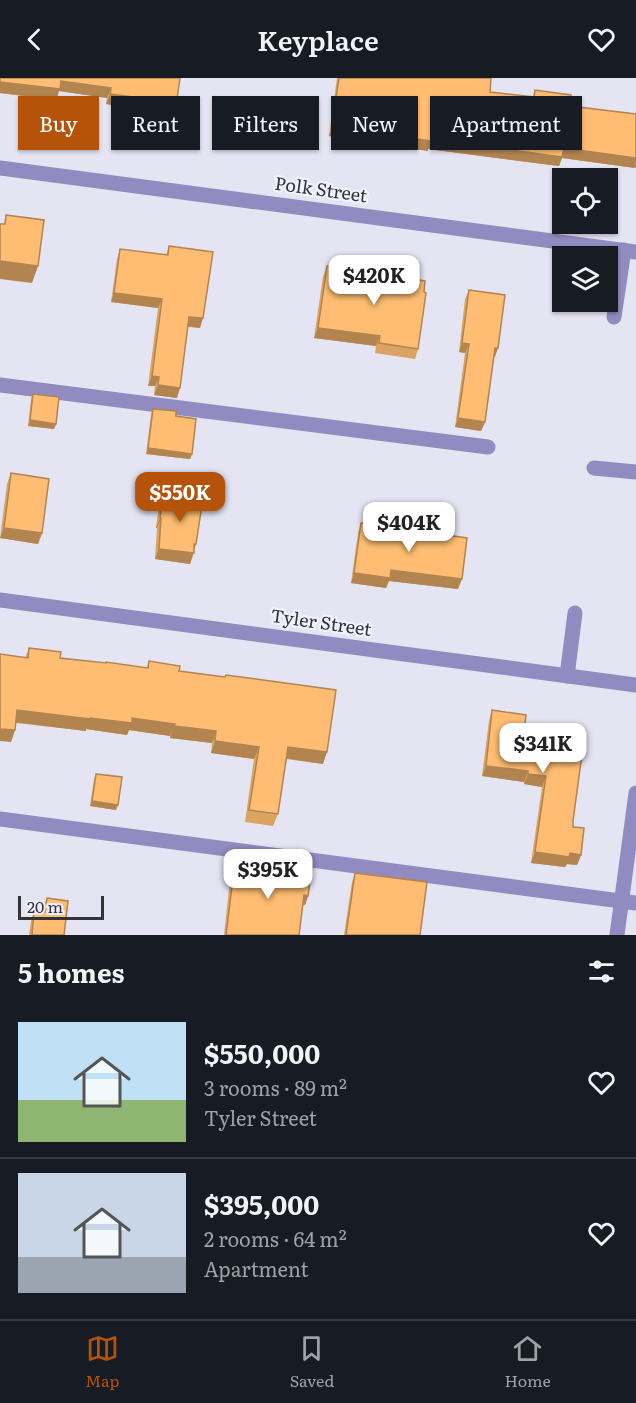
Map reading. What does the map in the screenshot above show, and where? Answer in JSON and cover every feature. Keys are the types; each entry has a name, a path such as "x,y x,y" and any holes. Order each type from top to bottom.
{"street":[{"name":"Polk Street","path":"0,168 630,251"},
{"path":"614,317 630,251"},
{"path":"0,386 488,447"},
{"path":"594,468 636,472"},
{"name":"Tyler Street","path":"0,600 636,685"},
{"path":"567,676 575,613"},
{"path":"617,935 629,902 636,793"},
{"path":"0,819 629,902"}],"building":[{"path":"0,78 180,78 177,96 125,96 110,94 111,88 61,81 60,89 0,82"},
{"path":"339,78 491,78 490,92 525,96 430,96 430,141 418,139 418,96 336,96"},
{"path":"535,90 571,96 534,96"},
{"path":"582,107 636,114 636,158 578,150 582,150"},
{"path":"511,150 564,150 562,157"},
{"path":"6,215 44,220 38,266 0,261 0,224 5,224"},
{"path":"169,246 213,252 203,318 189,317 180,388 158,385 159,377 152,376 162,299 114,293 120,249 168,255"},
{"path":"327,266 425,281 424,292 426,293 418,349 379,343 380,336 318,328"},
{"path":"469,290 505,295 485,422 458,418 469,344 462,343"},
{"path":"33,394 59,397 56,424 30,420"},
{"path":"153,409 176,411 176,416 196,419 192,454 148,448"},
{"path":"11,473 49,479 42,533 4,528"},
{"path":"163,493 203,498 194,553 159,549"},
{"path":"361,523 467,538 462,579 391,570 390,578 354,573"},
{"path":"29,648 61,652 60,658 148,668 149,661 180,666 179,671 336,690 327,752 288,747 278,814 249,810 259,747 215,741 216,731 132,718 132,723 17,710 15,730 0,729 0,654 28,658"},
{"path":"492,710 526,715 525,724 585,732 573,821 573,827 584,828 581,855 570,853 569,857 535,852 546,776 528,774 528,771 486,766"},
{"path":"96,774 122,777 118,805 92,801"},
{"path":"235,862 290,869 291,863 312,866 308,896 304,895 299,935 226,935"},
{"path":"355,873 427,882 420,935 346,935"},
{"path":"47,898 68,901 64,935 32,935 34,911 45,912"}]}
